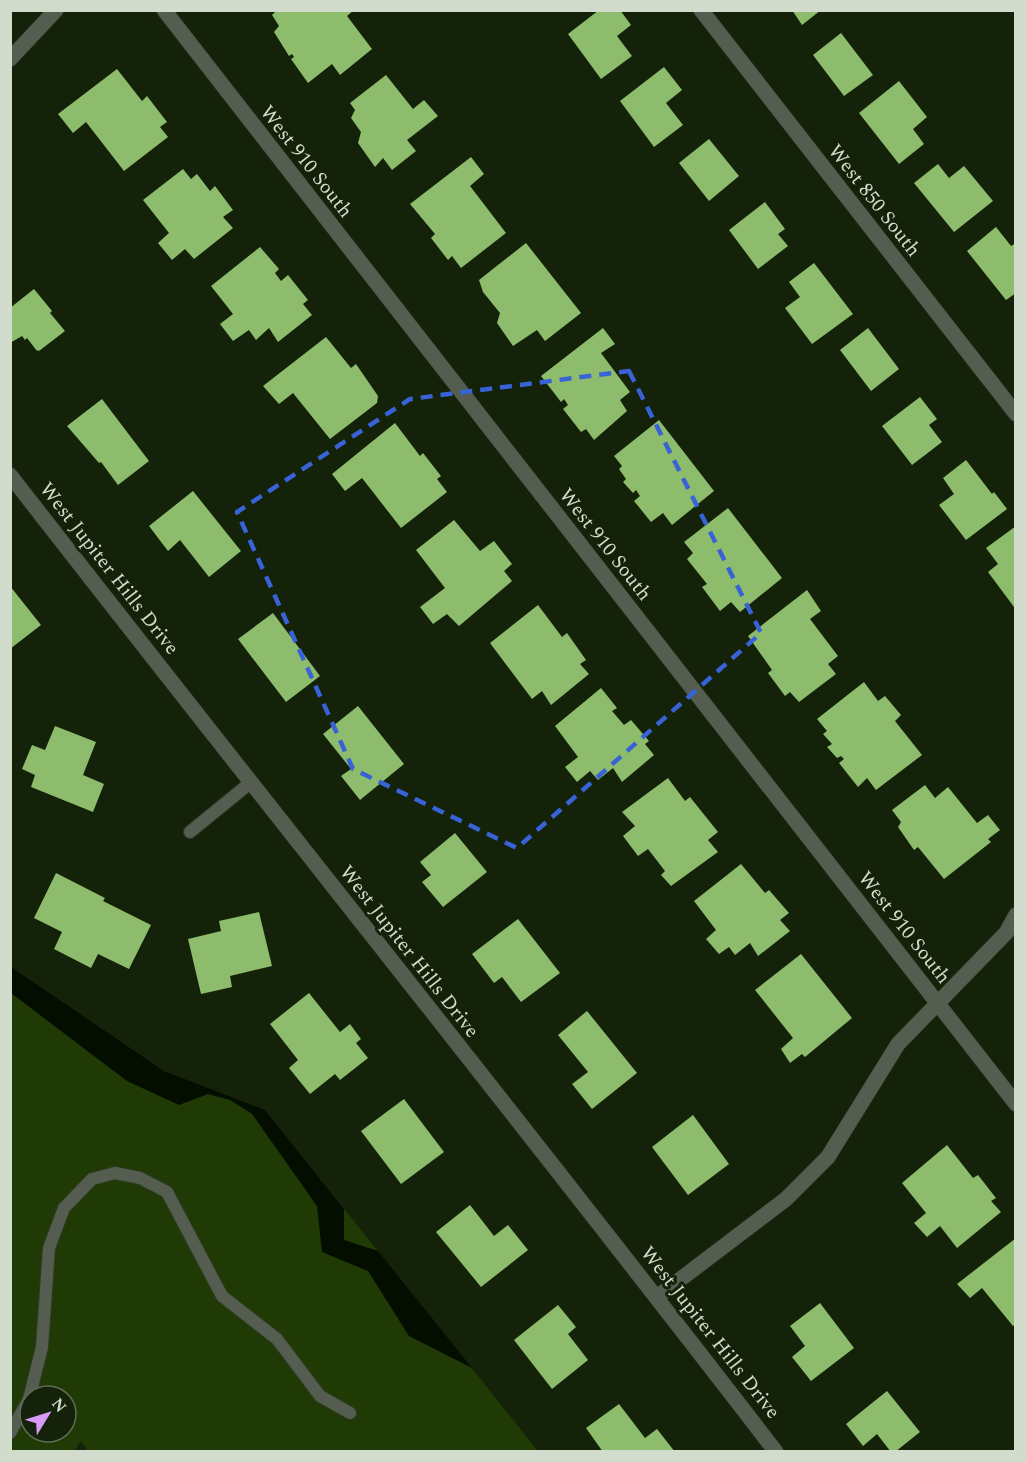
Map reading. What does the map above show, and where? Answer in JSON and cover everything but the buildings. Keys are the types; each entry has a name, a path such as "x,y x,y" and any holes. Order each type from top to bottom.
{"street":[{"path":"10,59 56,10"},
{"name":"West 910 South","path":"164,10 1016,1104"},
{"name":"West 850 South","path":"701,10 1016,414"},
{"name":"West Jupiter Hills Drive","path":"10,475 16,493 250,783 657,1297 776,1452"},
{"path":"657,1297 786,1199 828,1157 898,1044 1006,933 1016,915"}],"lane":[{"path":"190,832 250,783"},
{"path":"10,1433 29,1399 42,1347 49,1248 64,1208 92,1179 115,1173 140,1178 167,1192 182,1216 222,1296 277,1339 320,1396 350,1413"}],"highlighted area":[{"path":"629,371 761,633 517,848 353,769 237,512 410,399"}],"green space":[{"path":"10,967 164,1071 265,1110 538,1451 89,1452 81,1441 74,1451 11,1451"}],"shaded area":[{"path":"11,967 164,1071 265,1110 344,1209 344,1240 378,1251 472,1368 409,1336 368,1271 322,1252 317,1206 252,1114 230,1100 208,1094 179,1105 127,1081 11,993"}]}
